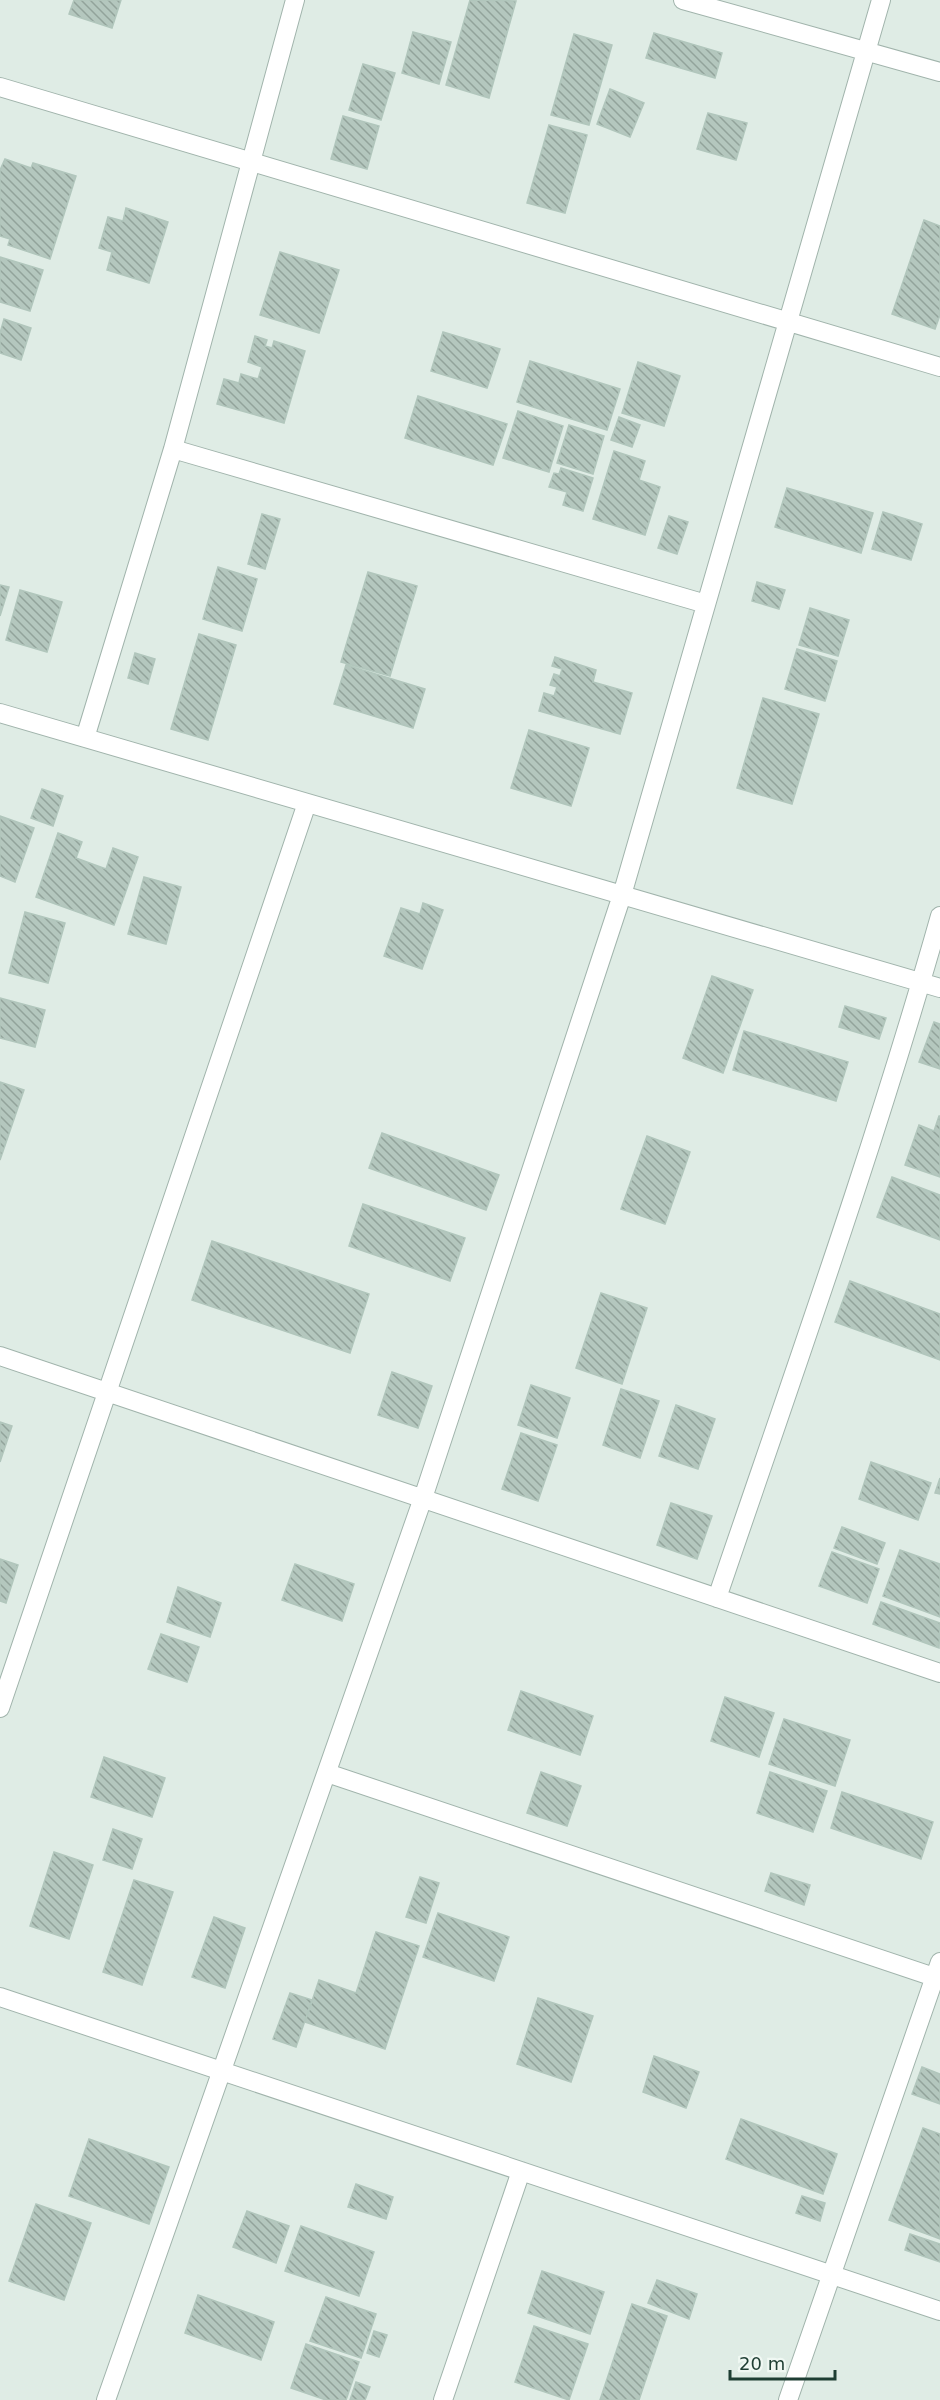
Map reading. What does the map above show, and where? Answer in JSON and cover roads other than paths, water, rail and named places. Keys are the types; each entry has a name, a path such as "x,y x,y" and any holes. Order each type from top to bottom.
{"street":[{"path":"86,738 173,449 295,0"},
{"path":"683,0 940,72"},
{"path":"106,2400 423,1498 622,895 881,0"},
{"path":"0,87 940,368"},
{"path":"173,449 706,604"},
{"path":"0,713 940,988"},
{"path":"0,1708 6,1670 108,1392 307,803"},
{"path":"717,1598 839,1241 940,916"},
{"path":"0,1356 940,1673"},
{"path":"327,1773 938,1972 788,2400"},
{"path":"0,1997 940,2312"},
{"path":"443,2400 521,2171"}]}
